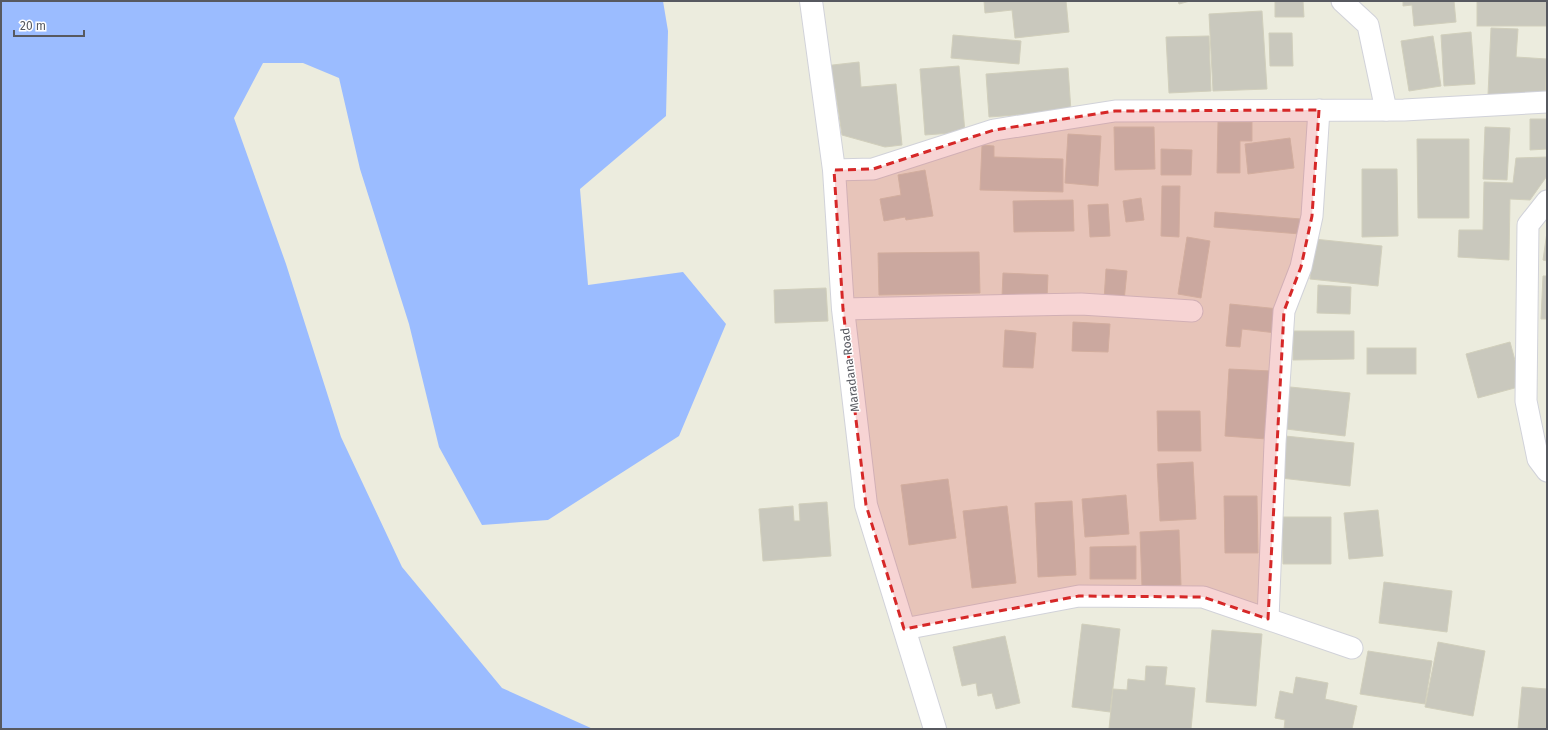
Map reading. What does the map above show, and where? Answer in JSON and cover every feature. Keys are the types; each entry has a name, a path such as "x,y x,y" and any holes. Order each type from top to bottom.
{"street":[{"name":"Maradana Road","path":"811,1 834,170 843,309 866,506 935,729"},
{"path":"1342,1 1368,25 1386,110"},
{"path":"834,170 873,170 994,130 1115,110 1386,110 1547,102"},
{"path":"1268,619 1275,443 1284,311 1301,267 1312,216 1319,110"},
{"path":"1547,201 1528,225 1526,401 1538,459 1547,471"},
{"path":"843,309 1081,304 1192,311"},
{"path":"904,629 1079,596 1203,597 1352,648"}],"highlighted area":[{"path":"1319,110 1312,216 1301,267 1284,311 1268,619 1203,597 1079,596 904,629 866,505 843,309 834,170 873,169 994,130 1115,111"}],"water":[{"path":"1,1 663,1 668,31 666,116 580,189 588,285 683,272 726,324 679,436 548,520 482,525 439,447 409,324 360,169 339,78 303,63 263,63 234,118 286,264 341,437 402,567 502,688 593,729 1,729"}],"building":[{"path":"984,1 1066,1 1069,32 1015,38 1012,10 985,13"},
{"path":"1178,1 1190,1 1179,4"},
{"path":"1275,1 1303,1 1304,17 1275,17"},
{"path":"1403,1 1454,1 1456,22 1414,26 1412,5 1403,6"},
{"path":"1477,1 1547,1 1547,26 1477,26"},
{"path":"1262,11 1267,89 1213,91 1209,14"},
{"path":"1491,28 1518,29 1516,57 1547,59 1545,98 1488,95"},
{"path":"1471,32 1475,84 1444,86 1441,35"},
{"path":"1269,33 1292,33 1293,66 1270,66"},
{"path":"953,35 1021,41 1019,64 951,58"},
{"path":"1209,36 1211,91 1169,93 1166,37"},
{"path":"1433,36 1441,86 1409,91 1401,41"},
{"path":"859,62 861,87 896,84 902,145 885,147 842,135 835,88 828,88 824,66"},
{"path":"959,66 965,132 925,135 920,69"},
{"path":"1068,68 1071,111 989,117 986,74"},
{"path":"1530,119 1547,119 1547,149 1530,150"},
{"path":"1218,122 1252,122 1252,141 1240,141 1240,173 1217,173"},
{"path":"1114,127 1154,127 1155,169 1115,170"},
{"path":"1485,127 1510,128 1507,180 1483,179"},
{"path":"1068,134 1101,136 1098,186 1065,183"},
{"path":"1290,138 1294,168 1248,174 1245,144"},
{"path":"1417,139 1469,139 1469,218 1418,218"},
{"path":"982,145 994,146 994,157 1063,159 1063,192 980,190"},
{"path":"1161,149 1192,150 1191,175 1161,175"},
{"path":"1547,157 1547,176 1530,200 1510,199 1509,260 1458,257 1459,230 1483,230 1484,182 1513,183 1516,158"},
{"path":"1362,169 1397,169 1398,236 1362,237"},
{"path":"925,170 933,216 906,220 905,217 884,221 880,199 901,195 898,175"},
{"path":"1162,186 1180,186 1179,237 1161,236"},
{"path":"1141,198 1144,220 1126,222 1123,201"},
{"path":"1073,200 1074,231 1014,232 1013,201"},
{"path":"1108,204 1110,236 1090,237 1088,205"},
{"path":"1215,212 1301,219 1300,234 1214,227"},
{"path":"1547,232 1547,261 1543,260"},
{"path":"1187,237 1210,241 1201,298 1178,294"},
{"path":"1314,239 1382,246 1378,286 1310,279"},
{"path":"979,252 980,293 879,295 878,253"},
{"path":"1106,269 1127,271 1124,301 1104,300"},
{"path":"1003,273 1048,275 1047,299 1002,297"},
{"path":"1543,276 1547,276 1547,319 1541,319"},
{"path":"1318,285 1351,287 1350,314 1317,313"},
{"path":"826,288 828,321 775,323 774,290"},
{"path":"1230,304 1279,309 1276,333 1242,329 1240,347 1226,346"},
{"path":"1073,322 1110,324 1108,352 1072,351"},
{"path":"1005,330 1036,333 1033,368 1003,367"},
{"path":"1293,331 1354,331 1354,359 1293,360"},
{"path":"1510,342 1522,386 1478,398 1466,354"},
{"path":"1367,348 1416,348 1416,374 1367,374"},
{"path":"1229,369 1271,371 1267,439 1225,436"},
{"path":"1290,387 1350,393 1345,436 1286,429"},
{"path":"1157,411 1200,411 1201,451 1158,451"},
{"path":"1285,436 1354,443 1350,486 1281,478"},
{"path":"1193,462 1196,519 1160,521 1157,464"},
{"path":"948,479 956,538 909,545 901,485"},
{"path":"1126,495 1129,534 1085,537 1082,499"},
{"path":"1224,496 1257,496 1258,553 1225,553"},
{"path":"1072,501 1076,575 1038,577 1035,503"},
{"path":"827,502 831,556 763,561 759,509 793,506 794,521 800,521 799,504"},
{"path":"1007,506 1016,583 972,588 963,511"},
{"path":"1378,510 1383,556 1349,559 1344,513"},
{"path":"1282,517 1331,517 1331,564 1283,564"},
{"path":"1179,530 1181,585 1142,587 1140,532"},
{"path":"1136,546 1136,579 1090,579 1090,547"},
{"path":"1384,582 1452,591 1447,632 1379,623"},
{"path":"1082,624 1120,629 1110,712 1072,707"},
{"path":"1212,630 1262,634 1256,706 1206,702"},
{"path":"1005,636 1020,703 996,709 992,693 978,696 976,683 962,686 953,647"},
{"path":"1438,642 1485,651 1473,716 1425,707"},
{"path":"1368,651 1432,661 1425,704 1360,694"},
{"path":"1146,666 1167,667 1165,685 1195,688 1191,729 1109,729 1113,689 1127,690 1128,679 1145,681"},
{"path":"1296,677 1328,683 1325,699 1357,706 1352,729 1284,729 1285,720 1275,718 1280,691 1293,694"},
{"path":"1522,687 1547,689 1546,729 1518,729"}]}
